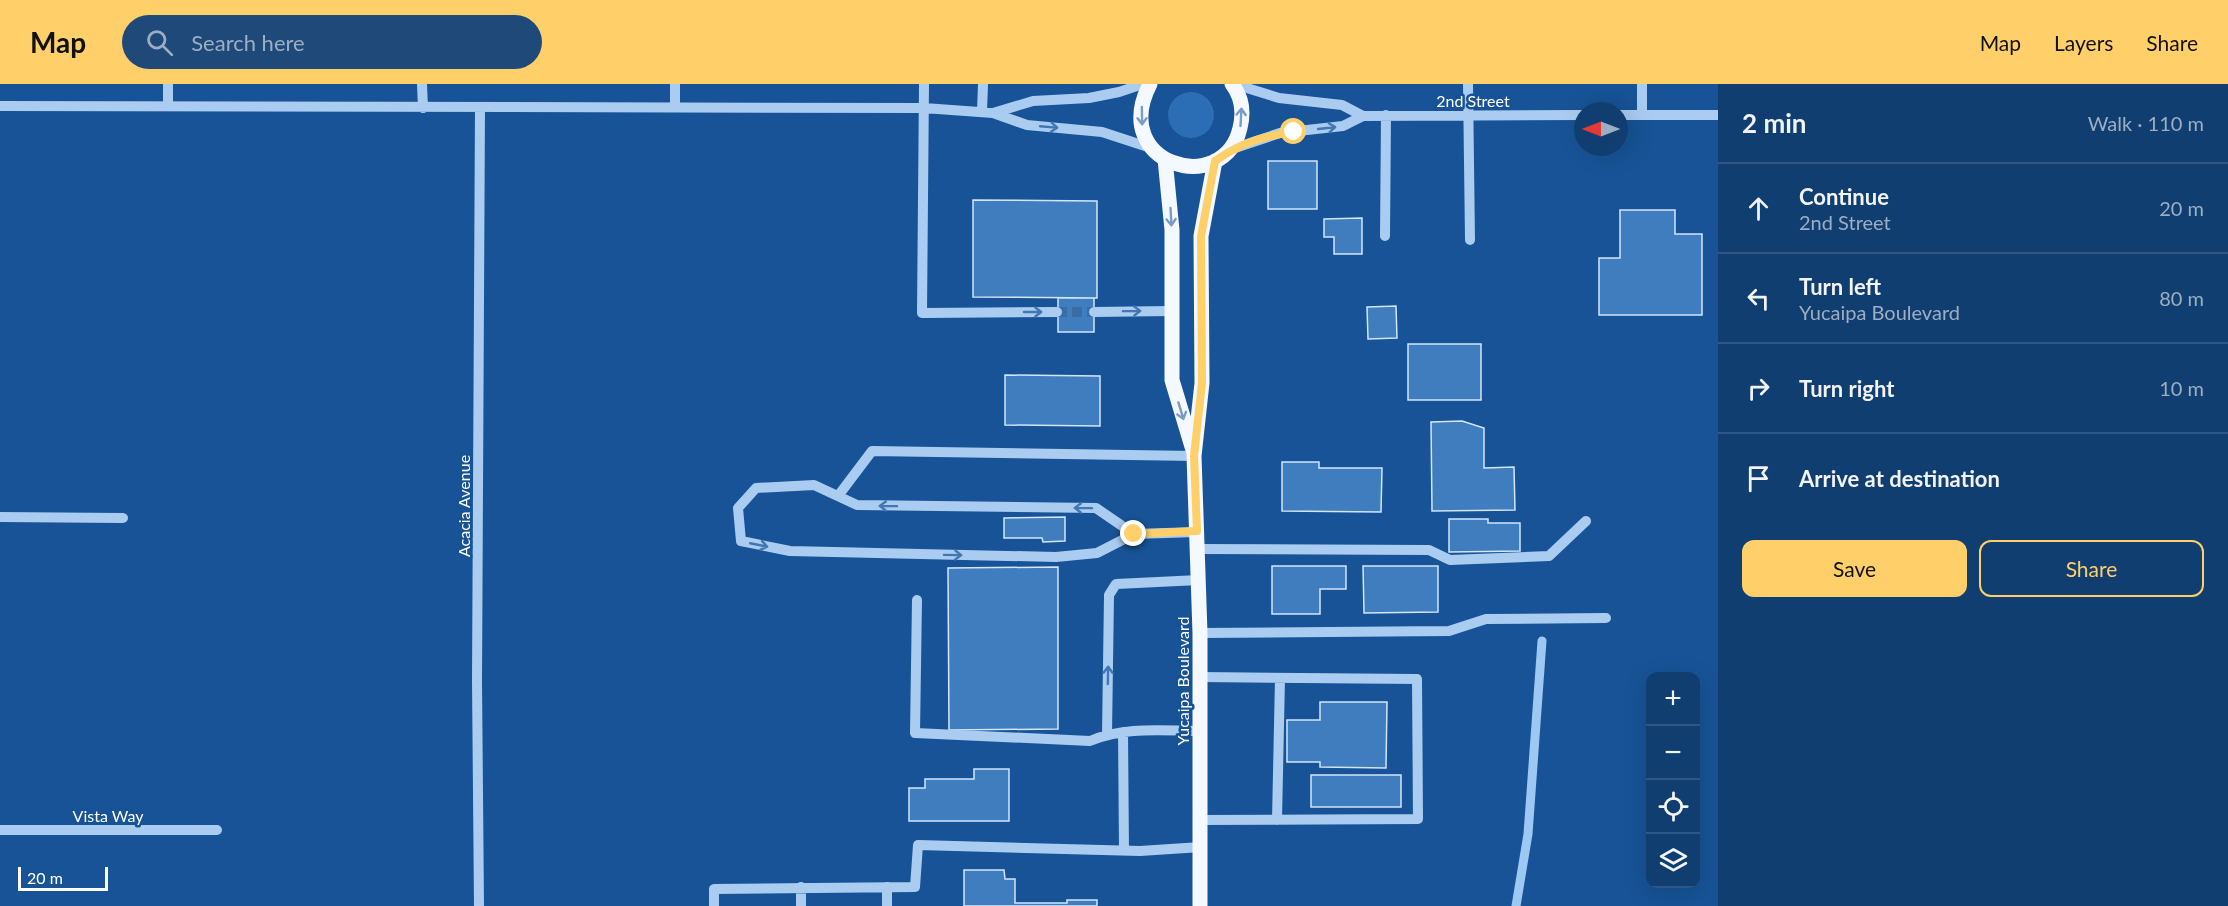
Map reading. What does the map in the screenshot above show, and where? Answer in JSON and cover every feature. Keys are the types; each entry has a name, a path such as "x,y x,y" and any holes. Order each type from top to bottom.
{"main road":[{"path":"1150,84 1143,98 1140,115 1143,132 1151,148 1165,159 1181,166 1198,166 1215,161 1229,150 1239,135 1243,118 1241,102 1233,84"},
{"name":"Yucaipa Boulevard","path":"1165,159 1172,230 1172,380 1194,456"},
{"name":"Yucaipa Boulevard","path":"1200,906 1200,633 1194,456 1202,383 1201,236 1215,161"}],"street":[{"path":"168,84 168,105"},
{"path":"423,84 423,108"},
{"path":"675,84 675,106"},
{"path":"924,84 922,313 1057,312"},
{"path":"983,84 987,112"},
{"path":"987,112 1034,101 1089,98 1143,84"},
{"name":"2nd Street","path":"1233,84 1279,98 1342,105 1363,116"},
{"path":"1468,84 1470,240"},
{"path":"1642,84 1642,116"},
{"path":"0,106 924,108 987,112 1027,125 1102,132 1151,148"},
{"name":"Acacia Avenue","path":"479,906 477,681 480,107"},
{"path":"1385,236 1386,115"},
{"name":"2nd Street","path":"1229,150 1280,133 1343,126 1363,116 1574,115"},
{"path":"1628,115 1718,116"},
{"path":"1094,312 1171,311"},
{"path":"838,496 872,451 1194,456"},
{"path":"1134,534 1096,508 857,505 814,485 756,488 738,508 741,541 790,551 1056,557 1097,553 1134,534 1197,531"},
{"path":"0,517 123,518"},
{"path":"1198,549 1429,550 1450,560 1549,556 1586,521"},
{"path":"1107,734 1109,595 1116,584 1199,580"},
{"path":"917,600 915,733 1090,741 1107,734 1123,732 1201,731"},
{"path":"1200,633 1449,631 1486,620 1606,618"},
{"path":"1200,677 1417,679 1418,819 1201,820"},
{"path":"1277,820 1280,678"},
{"path":"1123,732 1124,851"},
{"name":"Vista Way","path":"0,830 217,830"},
{"path":"714,906 714,889 915,887 918,845 1124,851 1201,847"},
{"path":"801,887 801,906"},
{"path":"887,887 887,906"}],"shaded area":[{"path":"1191,92 1207,99 1214,115 1207,131 1191,138 1175,131 1168,115 1175,99"}],"building":[{"path":"1268,161 1317,161 1317,209 1268,209"},
{"path":"973,200 1097,201 1097,298 973,297"},
{"path":"1620,210 1675,210 1675,234 1702,234 1702,315 1599,315 1599,258 1620,258"},
{"path":"1362,218 1362,254 1334,254 1334,237 1324,237 1324,219"},
{"path":"1058,298 1094,298 1094,332 1058,332"},
{"path":"1396,306 1397,338 1368,339 1367,307"},
{"path":"1408,344 1481,344 1481,400 1408,400"},
{"path":"1005,375 1100,376 1100,426 1005,425"},
{"path":"1462,421 1484,428 1484,468 1514,467 1515,510 1432,511 1431,422"},
{"path":"1282,462 1319,462 1319,468 1382,468 1381,512 1282,511"},
{"path":"1065,517 1065,541 1043,542 1042,538 1004,538 1004,518"},
{"path":"1449,519 1488,519 1488,523 1520,523 1520,551 1449,552"},
{"path":"1272,566 1346,566 1346,589 1320,589 1320,614 1272,614"},
{"path":"1363,566 1438,566 1438,612 1364,613"},
{"path":"1058,567 1058,729 949,730 948,568"},
{"path":"1320,702 1387,702 1386,768 1320,767 1320,762 1287,762 1287,720 1320,720"},
{"path":"974,769 1009,769 1009,821 909,821 909,788 925,788 925,779 974,779"},
{"path":"1311,775 1401,775 1401,807 1311,807"},
{"path":"964,870 1004,870 1005,879 1015,879 1015,903 1067,903 1067,900 1097,900 1097,906 964,906"}],"waterway":[{"path":"1516,906 1528,834 1542,641"}],"tunnel":[{"path":"1057,312 1094,312"}],"route":[{"path":"1134,534 1197,531 1194,456 1202,383 1200,254 1201,236 1215,161 1229,150 1280,133 1294,132"}]}
